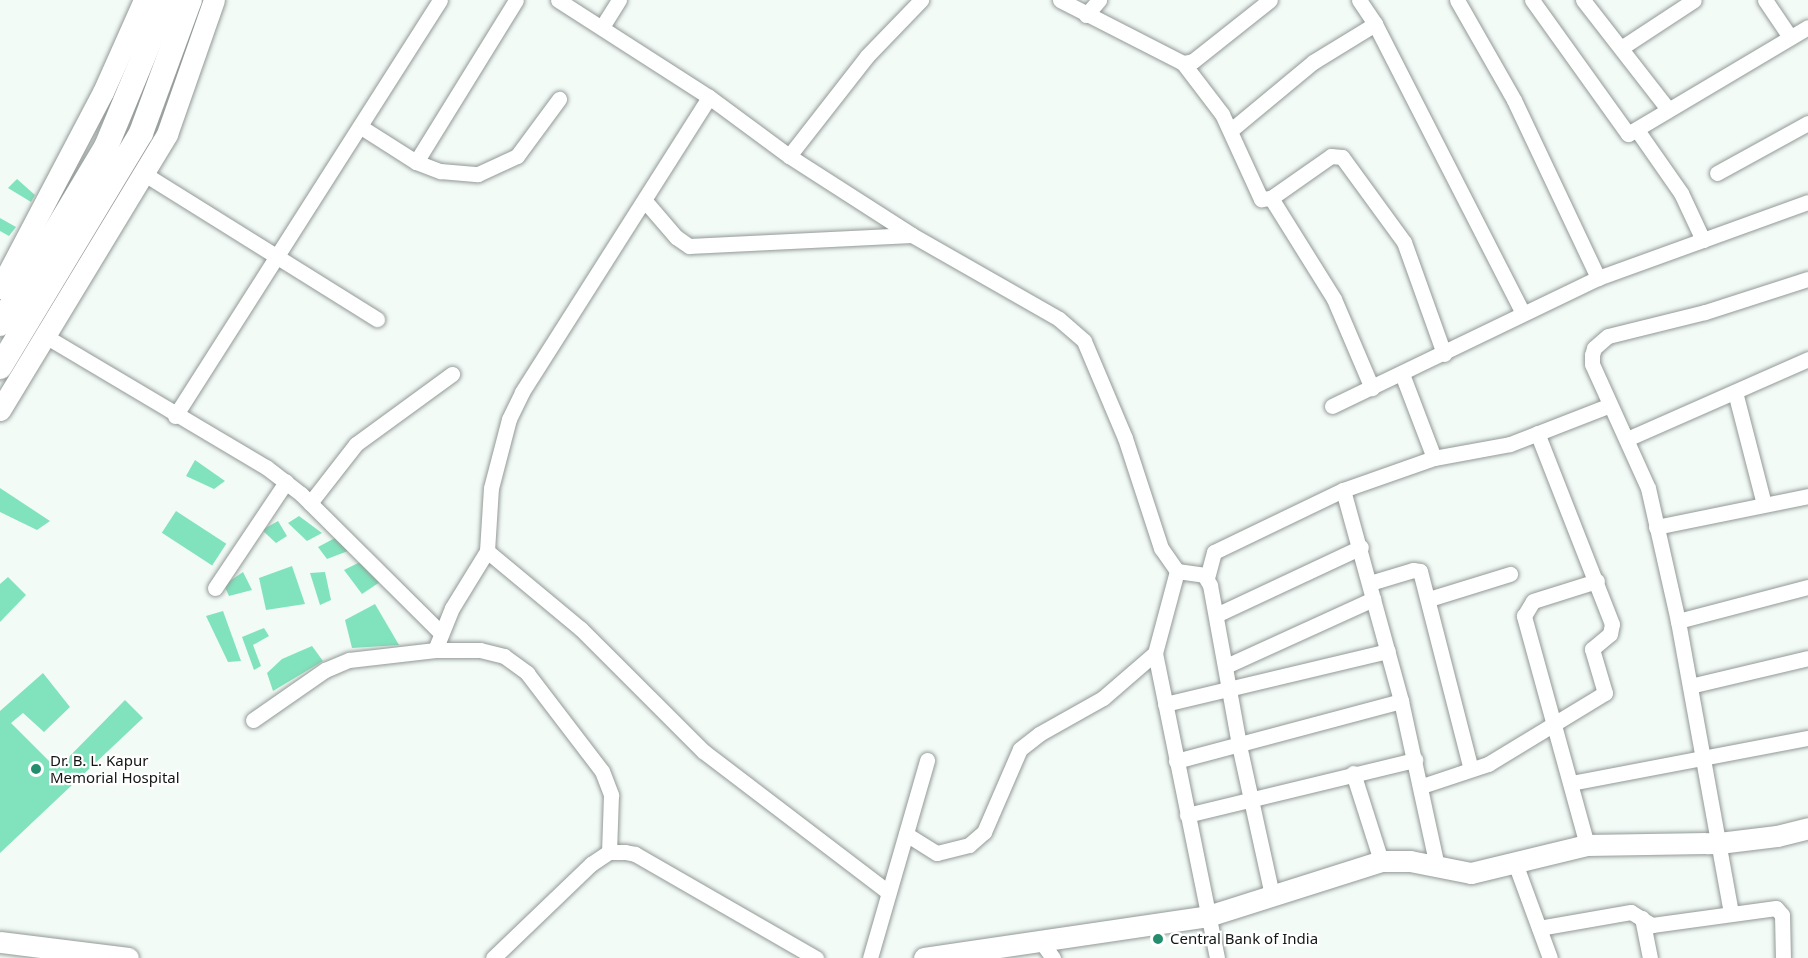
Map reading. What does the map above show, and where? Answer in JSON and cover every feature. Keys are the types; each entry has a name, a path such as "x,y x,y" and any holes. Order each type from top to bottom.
{"main road":[{"path":"0,324 106,147 167,0"},
{"path":"0,367 141,133 190,0"}],"street":[{"path":"0,288 103,92 144,0"},
{"path":"0,410 167,134 214,0"},
{"path":"175,416 440,0"},
{"path":"416,162 516,0"},
{"path":"558,0 709,97 789,156 912,235 1059,319 1084,340 1125,438 1161,548 1178,571 1208,578"},
{"path":"602,27 619,0"},
{"path":"789,156 867,56 921,0"},
{"path":"1060,0 1183,63 1232,130 1261,199 1271,198 1331,156 1342,158 1404,242 1444,354"},
{"path":"1086,15 1099,0"},
{"path":"1183,63 1193,61 1270,0"},
{"path":"1359,0 1376,24 1523,313"},
{"path":"1457,0 1514,100 1598,278"},
{"path":"1532,0 1622,131 1628,134 1808,27"},
{"path":"1583,0 1668,109"},
{"path":"1765,0 1790,37"},
{"path":"1621,48 1683,3"},
{"path":"1232,130 1313,62 1376,24"},
{"path":"435,650 440,632 487,550 491,488 509,419 522,392 709,97"},
{"path":"361,127 416,162 440,171 468,174 500,167 525,146 559,99"},
{"path":"1717,172 1808,123"},
{"path":"1637,130 1681,193 1703,240"},
{"path":"143,173 377,319"},
{"path":"1271,198 1334,299 1372,388"},
{"path":"645,201 676,237 689,246 912,235"},
{"path":"1332,406 1598,278 1808,202"},
{"path":"1731,913 1678,621 1648,488 1592,364 1594,348 1608,336 1705,312 1808,279"},
{"path":"45,336 286,482 440,632"},
{"path":"1627,439 1808,359"},
{"path":"310,503 356,444 452,374"},
{"path":"1402,374 1434,458"},
{"path":"1735,392 1764,504"},
{"path":"1272,895 1239,746 1208,578 1214,552 1343,490 1434,458 1487,451 1610,405"},
{"path":"1422,786 1497,760 1554,722 1605,693 1592,649 1610,634 1612,624 1537,433"},
{"path":"215,588 286,482"},
{"path":"1343,490 1361,547 1401,701 1422,786 1437,866"},
{"path":"1656,527 1808,496"},
{"path":"1216,615 1361,547"},
{"path":"487,550 581,629 703,751 888,892"},
{"path":"1370,583 1418,569 1429,599 1470,769"},
{"path":"1178,571 1155,653 1217,958"},
{"path":"1429,599 1510,573"},
{"path":"1587,845 1525,612 1537,599 1597,581"},
{"path":"1678,621 1808,587"},
{"path":"1226,666 1373,598"},
{"path":"253,720 336,664 435,650 491,652 504,656 527,673 609,786 609,852"},
{"path":"1165,704 1388,651"},
{"path":"906,834 937,853 969,845 984,832 1020,749 1039,734 1103,698 1155,653"},
{"path":"1690,686 1808,658"},
{"path":"1176,761 1401,701"},
{"path":"1570,783 1702,760 1808,738"},
{"path":"870,958 927,760"},
{"path":"1187,815 1251,802 1353,773 1415,760"},
{"path":"1353,773 1381,861"},
{"path":"924,958 1208,916 1381,861 1437,866 1471,873 1587,845 1719,843 1777,836 1808,828"},
{"path":"493,958 591,864 609,852 635,854 816,958"},
{"path":"1515,863 1550,958"},
{"path":"1539,928 1631,912 1649,925 1660,925 1731,913 1778,909 1783,958"},
{"path":"1642,918 1650,958"},
{"path":"1040,940 1053,958"},
{"path":"0,942 128,958"}],"building":[{"path":"17,179 35,195 31,202 8,188"},
{"path":"0,218 16,227 9,236 0,231"},
{"path":"195,460 225,481 214,489 186,476"},
{"path":"0,488 50,521 37,530 0,512"},
{"path":"176,511 226,544 212,565 162,533"},
{"path":"299,516 322,533 307,541 288,523"},
{"path":"278,521 287,536 276,543 262,530"},
{"path":"335,538 348,551 327,559 318,547"},
{"path":"360,562 380,582 362,594 344,570"},
{"path":"292,566 305,604 266,610 259,578"},
{"path":"243,572 252,590 229,596 224,585"},
{"path":"325,572 331,600 320,605 310,573"},
{"path":"8,577 26,595 0,622 0,584"},
{"path":"375,604 399,645 352,648 345,620"},
{"path":"223,611 241,661 228,662 206,616"},
{"path":"264,628 269,636 253,645 261,666 254,670 242,637"},
{"path":"312,646 323,661 273,691 267,673 282,659"},
{"path":"43,673 70,707 44,732 23,713 11,723 57,769 125,700 143,718 0,853 0,711"}],"place":[{"name":"Dr. B. L. Kapur Memorial Hospital","path":"36,769"},
{"name":"Central Bank of India","path":"1158,939"}]}
